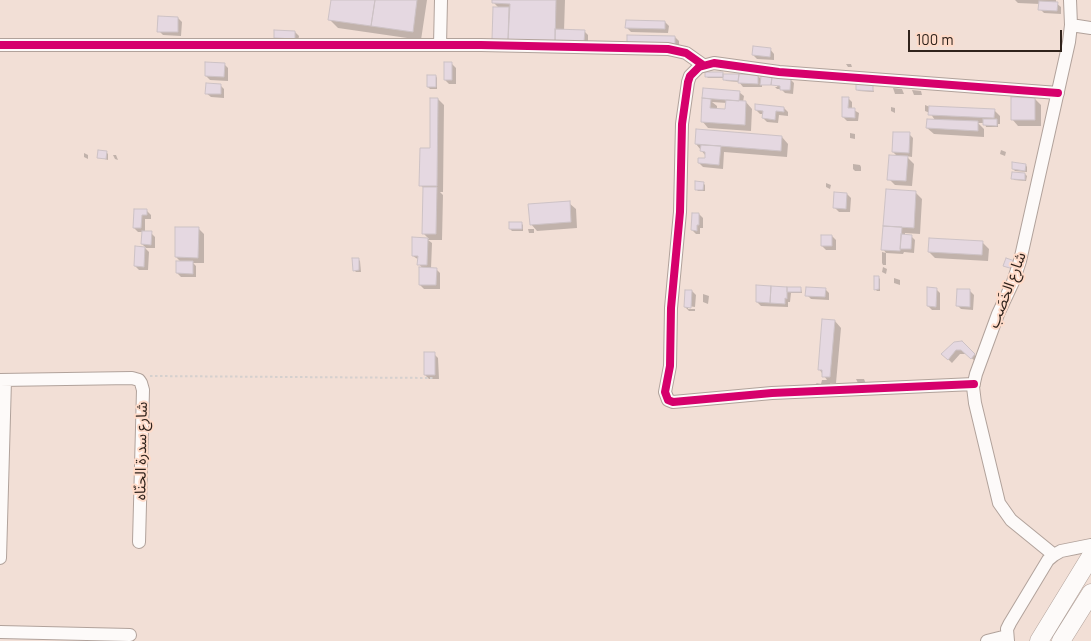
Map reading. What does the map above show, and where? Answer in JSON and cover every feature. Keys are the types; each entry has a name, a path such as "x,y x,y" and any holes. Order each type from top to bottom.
{"highway":[{"path":"1039,641 1091,556"},
{"path":"1061,641 1091,593"}],"street":[{"path":"440,44 441,0"},
{"name":"شارع الخَصَب","path":"1054,555 1011,520 998,503 975,403 974,384 998,314 1020,262 1069,42 1071,25 1070,0"},
{"path":"1071,25 1091,28"},
{"path":"0,44 440,44 668,49 686,53 703,65"},
{"path":"974,384 772,392 676,402 668,400 666,392 670,366 671,308 680,212 682,124 688,82 694,71 703,65 714,64 814,75 1058,93"},
{"path":"0,558 2,380 136,378"},
{"name":"شارع سدرة الحنّاه","path":"136,378 141,383 143,390 139,542"},
{"path":"987,641 1008,639 1010,623 1044,567 1054,555 1060,551 1091,544"},
{"path":"0,632 130,635"}],"path":[{"path":"136,378 149,376 433,378"}],"building":[{"path":"331,0 375,0 371,26 328,20"},
{"path":"375,0 417,0 413,32 371,26"},
{"path":"492,0 556,0 555,42 508,40 510,4 492,3"},
{"path":"1039,1 1058,2 1057,11 1038,10"},
{"path":"493,7 509,7 508,40 492,40"},
{"path":"158,16 178,17 178,32 157,32"},
{"path":"626,20 665,21 665,29 625,28"},
{"path":"555,29 585,30 584,42 555,41"},
{"path":"274,30 295,31 295,39 274,38"},
{"path":"627,35 675,36 675,44 627,43"},
{"path":"753,46 771,48 770,57 752,55"},
{"path":"205,62 225,63 224,77 205,76"},
{"path":"444,62 452,62 452,80 444,80"},
{"path":"705,72 723,72 723,77 705,77"},
{"path":"723,74 739,74 738,81 723,80"},
{"path":"739,74 758,75 758,84 738,83"},
{"path":"427,75 436,75 436,87 427,87"},
{"path":"761,76 772,77 771,85 760,85"},
{"path":"772,77 791,78 790,90 780,90 780,86 771,85"},
{"path":"206,83 221,84 221,94 205,94"},
{"path":"856,84 873,85 873,91 856,90"},
{"path":"703,88 740,91 739,101 702,98"},
{"path":"842,97 849,97 848,108 855,108 855,118 842,117"},
{"path":"1011,97 1035,98 1035,120 1011,120"},
{"path":"430,98 438,98 437,186 419,186 420,148 430,148"},
{"path":"702,98 711,99 710,108 725,109 726,100 746,101 745,125 701,122"},
{"path":"755,104 784,107 784,112 776,111 775,120 762,118 763,111 755,110"},
{"path":"929,106 995,109 994,118 928,115"},
{"path":"927,119 978,121 978,131 926,128"},
{"path":"983,119 997,119 997,126 983,125"},
{"path":"696,129 782,136 781,151 695,144"},
{"path":"893,132 910,132 909,153 892,152"},
{"path":"701,145 721,146 719,165 698,163 698,158 705,158 705,152 700,151"},
{"path":"98,150 107,151 106,159 97,158"},
{"path":"889,155 908,156 906,181 887,180"},
{"path":"1012,162 1026,164 1025,171 1012,169"},
{"path":"1012,172 1025,173 1025,180 1011,179"},
{"path":"695,181 704,182 703,190 695,190"},
{"path":"423,187 437,187 436,234 422,234"},
{"path":"886,189 916,191 914,228 883,226"},
{"path":"834,192 847,193 846,209 833,208"},
{"path":"570,201 571,222 530,225 528,204"},
{"path":"134,209 147,209 147,215 142,215 141,228 133,228"},
{"path":"692,213 699,213 697,231 691,230"},
{"path":"509,222 522,222 522,229 509,229"},
{"path":"883,226 902,227 900,251 881,250"},
{"path":"175,227 199,227 198,258 175,257"},
{"path":"142,231 152,231 151,245 141,244"},
{"path":"901,234 912,235 911,249 900,249"},
{"path":"821,235 832,235 832,246 821,246"},
{"path":"412,237 428,238 427,265 417,265 418,256 412,256"},
{"path":"929,238 983,241 982,255 928,252"},
{"path":"135,246 145,247 144,267 134,266"},
{"path":"352,258 359,258 359,270 353,271"},
{"path":"1006,258 1015,261 1013,269 1003,266"},
{"path":"176,261 193,261 193,274 176,273"},
{"path":"419,267 437,268 436,285 419,285"},
{"path":"874,276 879,276 879,289 874,290"},
{"path":"756,285 771,286 770,303 756,302"},
{"path":"771,286 787,287 785,304 770,303"},
{"path":"787,287 801,287 801,292 787,292"},
{"path":"806,287 826,288 825,297 805,296"},
{"path":"927,287 937,288 936,307 927,306"},
{"path":"957,289 970,289 970,307 956,306"},
{"path":"685,290 692,290 691,308 684,307"},
{"path":"822,319 835,320 830,377 822,377 822,370 818,370"},
{"path":"962,341 975,354 971,359 961,350 956,350 948,360 941,354 954,342"},
{"path":"424,352 435,352 435,375 424,375"}],"cycle path":[{"path":"0,45 481,45 668,49 686,53 703,65"},
{"path":"974,384 772,393 673,402 668,400 665,392 670,366 671,308 680,212 682,124 688,82 690,76 699,67 714,63 779,72 1058,93"}]}
